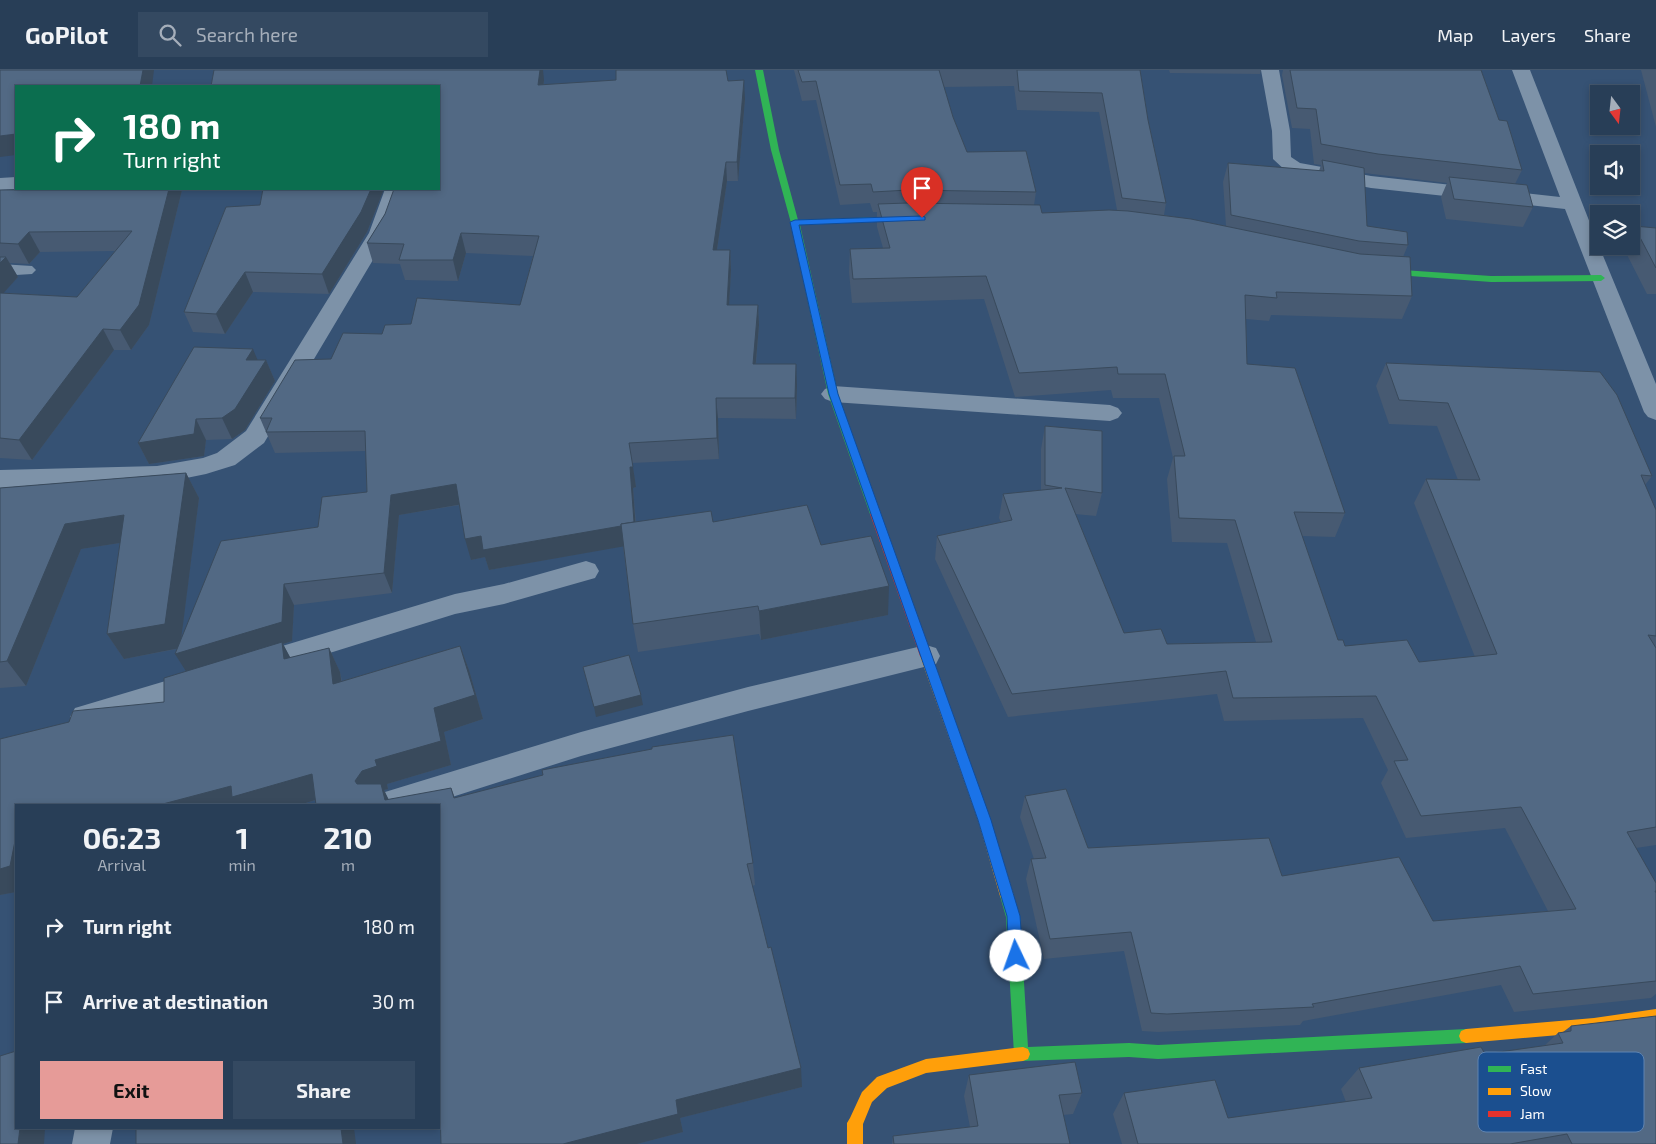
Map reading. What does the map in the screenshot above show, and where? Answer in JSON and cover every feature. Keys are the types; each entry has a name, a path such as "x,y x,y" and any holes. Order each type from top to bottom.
{"street":[{"path":"759,70 775,150 795,222 833,394 984,820 1014,916 1021,1054"},
{"path":"1270,70 1281,131 1282,159 1294,168 1371,182 1573,204"},
{"path":"1521,70 1601,278 1656,412"},
{"path":"0,184 15,183"},
{"path":"0,479 157,475 206,466 226,459 255,437 379,233 395,190"},
{"path":"795,222 925,218"},
{"path":"0,270 25,270"},
{"path":"1362,270 1491,279 1601,278"},
{"path":"833,394 1110,413"},
{"path":"57,726 455,604 504,594 586,571"},
{"path":"388,804 581,744 748,699 926,656"},
{"path":"855,1144 855,1123 867,1097 882,1082 926,1066 1021,1054 1129,1050 1158,1052 1463,1037 1656,1016"},
{"path":"91,1144 94,1129"}],"building":[{"path":"0,70 143,70 140,85 15,85 15,134 0,136"},
{"path":"214,70 540,70 538,85 616,80 616,70 726,70 728,81 744,80 737,162 726,162 713,250 730,250 727,305 758,305 753,364 796,364 795,398 716,398 717,438 629,443 633,467 630,467 634,522 621,524 621,526 483,550 481,536 465,539 456,484 391,495 384,573 284,584 282,622 175,654 221,541 318,527 322,497 367,492 365,431 266,432 272,418 260,418 295,360 331,359 343,333 382,334 385,325 411,324 417,298 520,305 539,236 461,233 453,260 399,260 404,244 367,243 385,214 394,190 440,190 440,85 211,85"},
{"path":"798,70 939,70 953,117 967,152 1026,151 1036,192 908,190 873,192 871,184 840,185 816,81 802,82"},
{"path":"1017,70 1140,70 1148,120 1166,203 1122,198 1102,93 1019,91"},
{"path":"1290,70 1481,70 1499,120 1507,121 1522,170 1378,154 1321,144 1316,109 1297,108"},
{"path":"1322,160 1364,168 1367,226 1407,232 1408,245 1359,241 1231,215 1228,163 1324,171"},
{"path":"1449,177 1527,185 1533,207 1454,199"},
{"path":"0,190 169,190 139,305 120,330 103,329 19,440 0,438 0,293 77,297 132,231 29,232 18,244 0,243"},
{"path":"263,190 371,190 361,212 322,274 245,272 216,314 184,312 226,207 260,205"},
{"path":"878,204 1040,205 1042,213 1128,211 1191,219 1360,254 1410,257 1412,296 1276,292 1277,298 1245,295 1247,364 1295,368 1345,513 1294,512 1338,640 1343,640 1345,646 1407,640 1419,662 1497,654 1426,479 1480,480 1448,403 1399,400 1386,363 1600,372 1617,395 1652,476 1641,475 1656,510 1656,636 1648,635 1656,648 1656,827 1627,832 1656,883 1656,981 1533,994 1520,966 1312,1004 1314,1007 1167,1014 1151,1013 1131,932 1050,939 1031,859 1046,858 1025,796 1066,789 1088,848 1269,838 1282,876 1399,857 1433,921 1576,909 1521,807 1421,816 1394,761 1408,760 1376,696 1233,698 1226,671 1012,694 937,536 1012,520 1003,494 1062,488 1045,485 1045,426 1102,431 1102,493 1065,488 1124,633 1161,629 1167,644 1272,642 1235,520 1179,518 1174,456 1185,456 1165,374 1118,374 1117,367 1019,373 986,276 853,279 850,249 890,248"},
{"path":"1640,227 1656,228 1656,268 1640,237"},
{"path":"0,257 6,257 0,263"},
{"path":"194,347 253,349 246,360 266,360 235,409 222,418 196,419 194,434 138,443"},
{"path":"186,473 165,624 107,634 124,515 65,524 7,661 0,662 0,488"},
{"path":"807,505 821,545 871,536 889,586 759,611 758,606 633,624 621,524 711,511 713,522"},
{"path":"282,642 284,659 329,648 333,684 460,646 475,695 434,708 441,741 375,760 377,766 362,771 355,781 357,784 381,784 385,800 451,788 454,798 543,775 542,770 652,749 652,747 733,735 753,863 747,864 768,948 771,947 801,1068 676,1100 678,1114 563,1144 441,1144 440,804 316,804 312,774 232,797 231,786 163,804 15,804 15,841 10,866 0,869 0,739 69,722 73,711 164,702 164,678"},
{"path":"629,655 641,695 594,707 583,667"},
{"path":"1656,1016 1656,1144 1572,1144 1567,1134 1510,1144 1138,1144 1124,1093 1215,1080 1228,1118 1372,1098 1359,1068 1481,1047 1484,1052 1478,1052 1478,1132 1644,1132 1644,1052 1499,1052 1563,1043 1558,1033 1571,1031 1571,1026"},
{"path":"15,1051 15,1129 20,1129 18,1144 0,1144 0,1056"},
{"path":"1075,1062 1082,1093 1059,1095 1070,1144 894,1144 893,1136 978,1126 969,1075"},
{"path":"136,1129 341,1129 343,1144 136,1144"}],"traffic: fast":[{"path":"759,70 775,150 795,223 833,394 875,514"},
{"path":"795,223 914,218"},
{"path":"1373,271 1491,279 1601,278"},
{"path":"1007,896 1013,917 1021,1054"},
{"path":"1023,1054 1129,1050 1158,1052 1466,1036"}],"traffic: slow":[{"path":"926,656 984,820 1007,896"},
{"path":"1466,1036 1594,1025 1656,1016"},
{"path":"855,1144 855,1123 867,1097 882,1082 926,1066 1023,1054"}],"traffic: jam":[{"path":"875,514 926,656"}],"route":[{"path":"922,218 795,222 833,394 984,820 1014,916 1016,956"}]}
